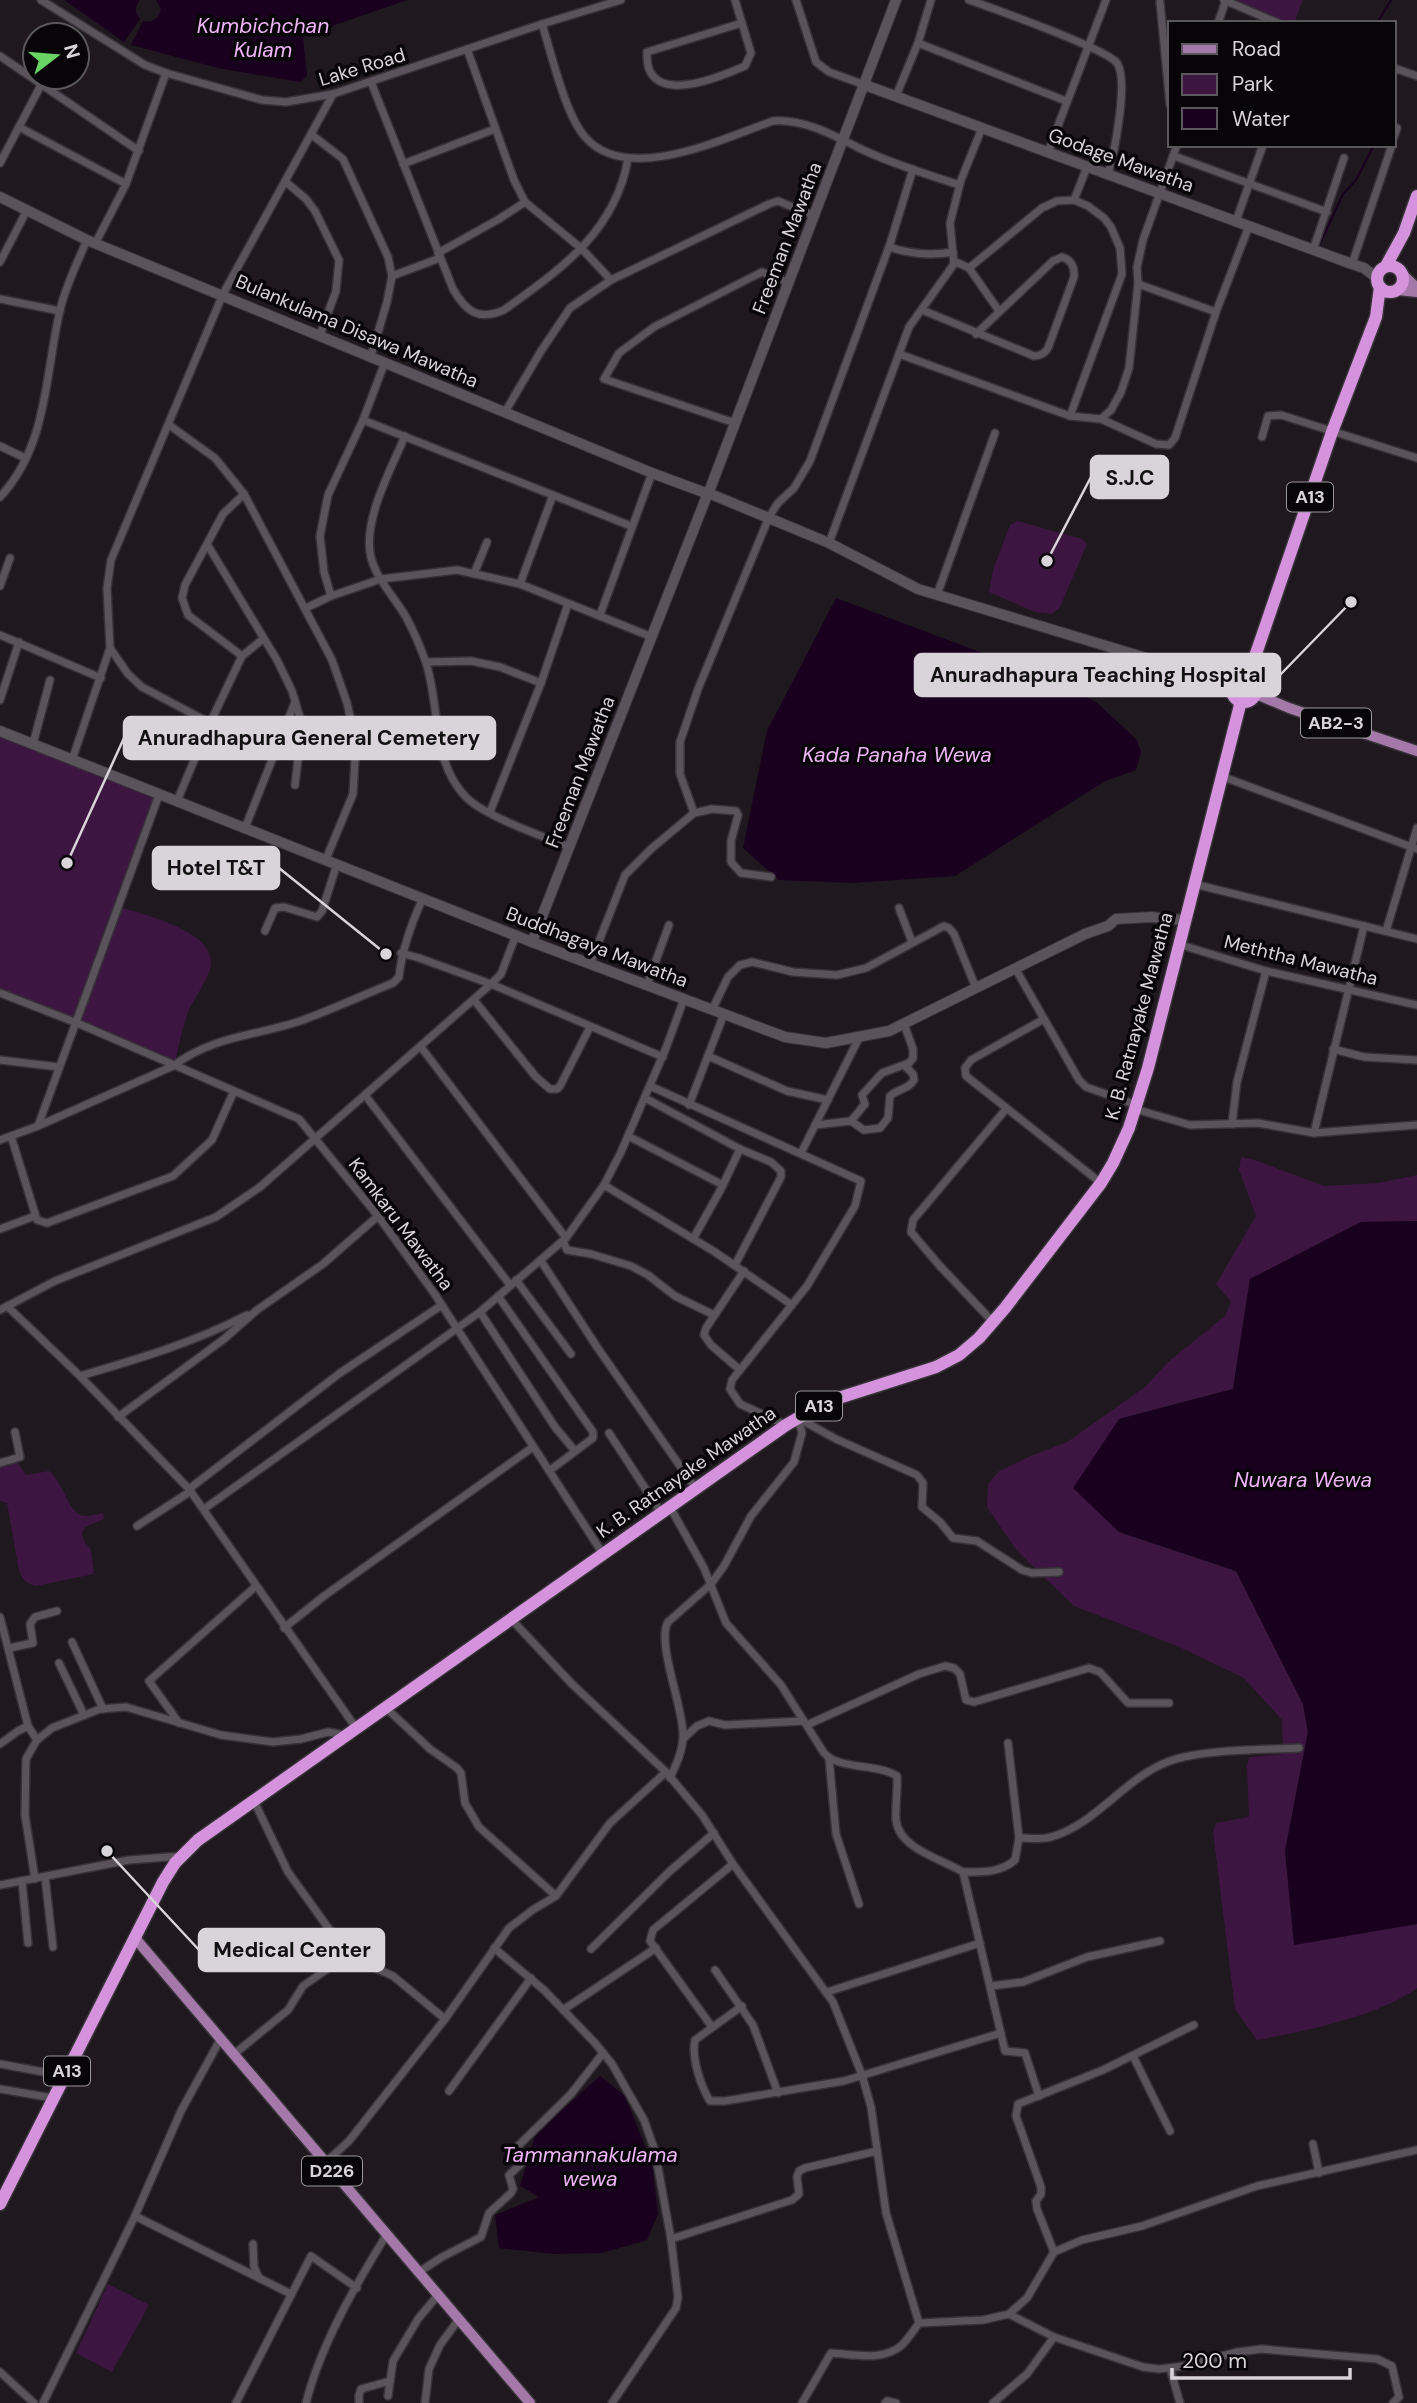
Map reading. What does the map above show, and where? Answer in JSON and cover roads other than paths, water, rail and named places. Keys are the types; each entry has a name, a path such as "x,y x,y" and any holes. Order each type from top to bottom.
{"highway":[{"name":"A13","path":"1248,677 1332,432 1376,317 1381,275 1404,233 1417,196"},
{"name":"A13","path":"1401,273 1404,233"},
{"path":"1395,267 1401,273 1402,283 1396,291 1386,292 1381,275 1395,267"},
{"name":"A13","path":"1376,317 1396,291"},
{"path":"1248,677 1254,683 1256,694 1253,699 1241,701 1234,696 1232,684 1239,678 1248,677"},
{"name":"K. B. Ratnayake Mawatha","path":"135,1938 163,1882 182,1856 204,1835 253,1799 792,1421 826,1402 944,1363 965,1350 994,1322 1101,1183 1121,1146 1136,1107 1241,701"},
{"name":"A13","path":"0,2204 135,1938"}],"main road":[{"name":"Freeman Mawatha","path":"532,942 845,139 896,0"},
{"name":"Godage Mawatha","path":"865,85 1381,275"},
{"name":"Bulankulama Disawa Mawatha","path":"0,197 92,241 652,472 769,517 829,543 918,589 1232,684"},
{"path":"1401,273 1417,290"},
{"path":"1396,291 1417,290"},
{"name":"AB2-3","path":"1256,694 1289,708 1417,751"},
{"name":"Buddhagaya Mawatha","path":"0,731 532,942 785,1037 826,1043 889,1031 1085,934 1108,926 1116,919 1184,920"},
{"name":"D226","path":"135,1938 530,2403"}],"street":[{"name":"Lake Road","path":"41,0 145,65 262,100 286,102 333,94 621,0"},
{"path":"735,0 742,23 751,53 745,66 719,77 673,87 657,81 649,69 647,52 742,23"},
{"path":"796,0 816,62 829,72 865,85"},
{"path":"896,96 918,43 931,0"},
{"path":"969,0 1115,60 1119,68 1119,121 1108,174"},
{"path":"1048,152 1086,46 1106,0"},
{"path":"1219,21 1226,0 1273,21"},
{"path":"1160,1 1168,83"},
{"path":"542,24 574,119 586,138 603,152 628,159 654,158 680,153 773,121 788,120 845,139 861,149 960,185"},
{"path":"918,43 1066,101"},
{"path":"467,49 514,180 525,202 582,250 611,280"},
{"path":"0,56 21,71"},
{"path":"1396,69 1417,76"},
{"path":"0,497 17,475 42,416 67,284 126,184 166,73"},
{"path":"371,82 439,256 460,301 481,315 492,315 504,310 582,250 610,213 625,175 628,159"},
{"path":"0,163 38,91"},
{"path":"50,91 139,151"},
{"path":"72,760 110,648 107,589 111,560 223,295 313,135 333,94"},
{"path":"19,127 126,184"},
{"path":"829,543 909,327 952,268 954,261 950,223 960,185 982,128"},
{"path":"403,163 495,129"},
{"path":"313,135 342,159 388,257 392,276 371,356"},
{"path":"1101,419 1111,410 1121,392 1129,368 1138,284 1137,267 1143,240 1176,147"},
{"path":"1236,221 1262,147"},
{"path":"1352,264 1391,147"},
{"path":"1174,156 1327,212"},
{"path":"1313,250 1343,158"},
{"path":"1074,200 1087,167"},
{"path":"694,813 680,774 680,742 698,689 769,517 778,503 794,488 810,461 889,247 913,169"},
{"path":"286,182 306,199 315,211 340,260 337,291 320,335"},
{"path":"969,268 1042,208 1056,201 1074,200 1088,206 1111,227 1121,248 1122,274 1070,416"},
{"path":"505,412 570,308 611,280 778,201 815,216"},
{"path":"392,276 439,256 525,202"},
{"path":"0,262 27,210"},
{"path":"900,354 1070,416 1101,419 1156,444 1169,445 1175,438 1216,312 1249,226"},
{"path":"889,247 908,254 938,255 953,252"},
{"path":"922,310 976,334 1034,356 1044,354 1074,278 1071,263 1065,258 1056,258 976,334"},
{"path":"954,261 969,268 999,312"},
{"path":"735,423 604,379 619,353 654,327 762,272 789,283"},
{"path":"1138,284 1216,312"},
{"path":"0,299 60,311"},
{"path":"331,596 324,572 320,536 328,495 363,419 385,362"},
{"path":"1262,437 1268,416 1281,415 1417,458"},
{"path":"363,419 631,526"},
{"path":"169,425 215,458 244,494 332,660 347,703 356,743 353,794 326,859"},
{"path":"937,595 995,433"},
{"path":"405,436 369,528 370,554 381,579 405,616 426,662 442,755 451,776 466,798 490,812 569,848"},
{"path":"0,446 25,458"},
{"path":"600,615 652,472"},
{"path":"243,656 188,614 182,598 185,585 223,514 244,494"},
{"path":"520,584 553,495"},
{"path":"474,574 486,542"},
{"path":"207,544 285,673 296,701 302,724 295,785"},
{"path":"0,586 10,558"},
{"path":"306,608 331,596 381,579 457,570 520,584 652,638"},
{"path":"490,812 541,682 568,604"},
{"path":"0,635 101,678"},
{"path":"177,801 210,723 243,656 263,639"},
{"path":"0,700 19,642"},
{"path":"110,648 128,674 142,687 210,723"},
{"path":"426,662 471,661 500,667 541,682"},
{"path":"33,744 50,680"},
{"path":"245,828 296,701"},
{"path":"1221,776 1414,848"},
{"path":"38,1126 159,794"},
{"path":"590,964 625,875 694,813 712,809 736,811 738,815 732,841 731,862 741,873 771,877"},
{"path":"1386,931 1414,848 1417,828"},
{"path":"265,931 275,908 284,907 317,917 322,911 337,864"},
{"path":"1194,884 1417,939"},
{"path":"0,1140 173,1066 188,1055 215,1043 303,1020 393,983 398,977 401,953 422,898"},
{"path":"899,908 912,942"},
{"path":"647,985 668,925"},
{"path":"712,1010 729,977 740,965 752,962 793,972 837,975 866,968 944,926 954,934 976,988"},
{"path":"1314,1133 1364,926"},
{"path":"350,1732 284,1628 190,1490 80,1376 4,1308 55,1281 216,1217 260,1187 491,984 501,974 516,935"},
{"name":"Meththa Mawatha","path":"1178,944 1266,971 1417,1005"},
{"path":"401,953 491,984 663,1057"},
{"path":"1015,968 1070,1066 1086,1087 1136,1107 1190,1125 1258,1123 1314,1133 1417,1125"},
{"path":"1232,1124 1237,1082 1266,971"},
{"name":"Kamkaru Mawatha","path":"0,993 77,1023 299,1119 378,1216 442,1305 603,1554"},
{"path":"204,1509 480,1312 565,1240 604,1185 663,1057 684,999"},
{"path":"474,1000 536,1077 550,1089 560,1086 590,1027"},
{"path":"689,1105 724,1014"},
{"path":"1044,1019 979,1055 967,1064 965,1072 969,1080 1101,1183"},
{"path":"815,1125 851,1121 864,1130 880,1128 888,1118 890,1096 909,1087 914,1080 913,1074 906,1067 913,1058 913,1049 904,1024"},
{"path":"801,1153 860,1036"},
{"path":"421,1047 565,1240 568,1250 631,1266 648,1275 675,1296 714,1315"},
{"path":"1333,1049 1364,1057 1417,1060"},
{"path":"708,1056 787,1091 828,1100"},
{"path":"0,1060 59,1067"},
{"path":"851,1121 864,1104 862,1095 882,1073 909,1062"},
{"path":"650,1086 861,1181 862,1186 855,1206 807,1286 732,1380 732,1395 740,1404 827,1435 917,1475 922,1483 922,1507 940,1522 953,1538 977,1541 1022,1570 1032,1573 1059,1572"},
{"path":"11,1136 37,1220 47,1223 173,1176 212,1140 234,1091"},
{"path":"365,1095 571,1354"},
{"path":"645,1098 740,1149 771,1162 781,1171 781,1177 735,1265"},
{"path":"994,1322 911,1232 913,1220 1006,1109"},
{"path":"628,1136 723,1185"},
{"path":"693,1238 740,1149"},
{"path":"604,1185 735,1265 792,1306"},
{"path":"0,1229 36,1216"},
{"path":"118,1417 224,1339 257,1310 323,1264 378,1216"},
{"path":"541,1261 696,1489"},
{"path":"740,1370 711,1345 705,1335 706,1328 744,1271"},
{"path":"498,1296 593,1432 593,1438 549,1471"},
{"path":"137,1526 190,1490 340,1373 442,1305"},
{"path":"80,1376 168,1351 213,1333 257,1310"},
{"path":"480,1312 555,1427 575,1451"},
{"path":"684,1738 665,1628 668,1622 711,1584 751,1516 794,1462 802,1433 792,1421"},
{"path":"0,1464 20,1458 15,1432"},
{"path":"609,1433 666,1511 682,1526 711,1584 726,1623 781,1685 829,1758 836,1834 859,1903"},
{"path":"284,1628 324,1596 533,1447"},
{"path":"180,1724 149,1681 256,1586"},
{"path":"9,1648 33,1643 30,1624 35,1617 57,1611"},
{"path":"0,1617 28,1726 37,1740"},
{"path":"511,1619 572,1685 668,1775 702,1815 733,1864 833,2002 862,2075 871,2107 886,2213 919,2323"},
{"path":"72,1642 103,1709"},
{"path":"59,1663 84,1715"},
{"path":"325,2163 349,2141 445,2019 509,1928 521,1917 556,1896 610,1823 668,1775 684,1738 697,1726 709,1721 725,1725 805,1723 919,1674 945,1666 954,1668 960,1674 966,1700 974,1702 1089,1668 1100,1672 1128,1703 1170,1703"},
{"path":"35,1879 25,1815 26,1759 37,1740 51,1728 103,1709 126,1707 221,1735 273,1742 328,1732 350,1732"},
{"path":"385,1707 430,1749 457,1768 461,1773 465,1803 479,1827 556,1896"},
{"path":"0,1744 28,1726"},
{"path":"829,1758 886,1769 897,1776 896,1818 902,1837 963,1872 985,1872 1009,1866 1015,1860 1019,1838 1008,1744"},
{"path":"1019,1838 1049,1838 1068,1831 1152,1769 1170,1761 1189,1756 1299,1748"},
{"path":"253,1799 288,1872 349,1954 393,1976 445,2019"},
{"path":"590,1949 670,1871 714,1833"},
{"path":"0,1885 129,1860 182,1856"},
{"path":"712,2027 650,1941 653,1930 733,1864"},
{"path":"963,1872 1005,2051 1025,2053 1039,2096"},
{"path":"45,1877 53,1947"},
{"path":"22,1881 29,1942"},
{"path":"991,1986 1023,1982 1087,1957 1160,1941"},
{"path":"827,1992 980,1943"},
{"path":"494,1948 564,2010 612,2064 650,2133 655,2151 671,2239 678,2297 676,2308 612,2403"},
{"path":"564,2010 656,1948"},
{"path":"233,2055 288,2010 303,1986 349,1954"},
{"path":"715,1970 753,2025 778,2093"},
{"path":"449,2091 531,1978"},
{"path":"741,2006 695,2040 703,2085 710,2101 819,2087 1001,2033"},
{"path":"1054,2252 1037,2209 1036,2201 1041,2194 1041,2187 1016,2116 1018,2104 1133,2056 1194,2025"},
{"path":"43,2403 135,2216 181,2111 220,2040"},
{"path":"419,2272 481,2237 489,2213 513,2189 509,2175 522,2164 518,2146 571,2094 603,2053"},
{"path":"1133,2056 1170,2131"},
{"path":"0,2064 65,2076"},
{"path":"0,2089 53,2098"},
{"path":"1313,2144 1319,2173"},
{"path":"802,2403 831,2353 876,2356 901,2346 919,2323 983,2320 1009,2314 1027,2298 1054,2252 1082,2240 1142,2226 1258,2186 1417,2150"},
{"path":"671,2239 792,2200 799,2194 799,2171 805,2168 877,2151"},
{"path":"135,2216 291,2294"},
{"path":"306,2403 333,2333 387,2234"},
{"path":"253,2245 254,2266 259,2278"},
{"path":"236,2403 311,2256 357,2288"},
{"path":"388,2396 393,2361 418,2319 438,2295"},
{"path":"1009,2314 1054,2337 1143,2367 1170,2368 1262,2349 1377,2359 1392,2366 1399,2397 1393,2403"},
{"path":"425,2403 429,2369 440,2345 459,2319"},
{"path":"993,2403 1027,2374 1054,2337"},
{"path":"1170,2368 1180,2403"},
{"path":"0,2372 34,2403"},
{"path":"359,2403 362,2389 390,2381"},
{"path":"885,2403 896,2403"}],"water":[{"name":"Kumbichchan Kulam","path":"64,0 140,0 136,10 140,19 124,42"},
{"name":"Kumbichchan Kulam","path":"156,0 407,0 303,36 307,76 300,82 218,68 131,45 143,21 150,22 158,17 161,9"},
{"name":"Kada Panaha Wewa","path":"836,598 1044,676 1096,702 1136,739 1141,752 1136,770 1105,781 955,876 852,883 779,880 743,848 767,731"},
{"name":"Nuwara Wewa","path":"1417,1221 1417,1924 1294,1945 1285,1851 1308,1732 1303,1704 1236,1571 1119,1532 1073,1488 1119,1419 1233,1389 1250,1279 1361,1222"},
{"name":"Tammannakulama wewa","path":"600,2076 625,2096 652,2164 658,2214 647,2240 602,2253 555,2254 499,2248 495,2215 539,2197 520,2186 535,2136"}],"waterway":[{"path":"1378,21 1391,0"},
{"path":"1319,246 1343,194 1356,180 1373,147"}],"place":[{"name":"S.J.C","path":"1047,561"},
{"name":"Anuradhapura Teaching Hospital","path":"1351,602"},
{"name":"Anuradhapura General Cemetery","path":"67,863"},
{"name":"Hotel T&T","path":"386,954"},
{"name":"Medical Center","path":"107,1851"}]}
